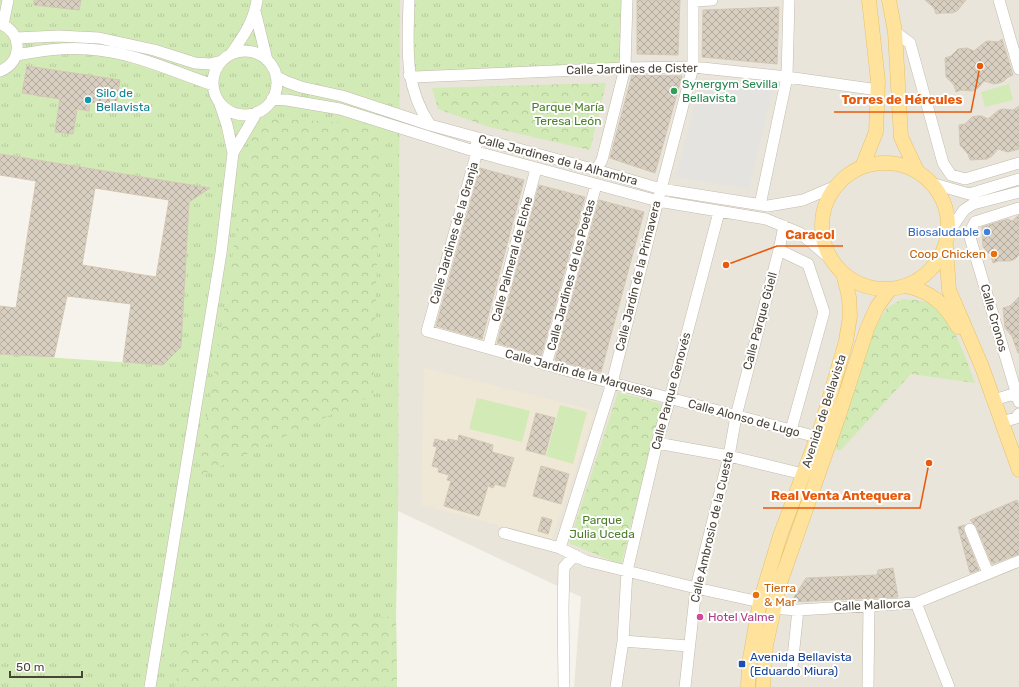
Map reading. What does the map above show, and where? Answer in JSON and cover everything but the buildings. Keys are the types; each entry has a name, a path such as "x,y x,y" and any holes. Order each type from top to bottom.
{"main road":[{"path":"862,167 876,132 878,90 869,0"},
{"path":"889,0 895,32 901,137 917,171"},
{"path":"947,239 940,258 921,279 905,286 890,289 873,288 857,282 843,273 832,260 824,242 822,222 826,203 836,186 848,175 862,167 881,163 899,164 917,171 931,183 938,192 944,202 947,214 949,290 982,367 1019,470"},
{"name":"Avenida de Bellavista","path":"748,687 749,664 760,602 780,536 817,437 846,341 850,316 849,297 843,273"},
{"path":"905,286 917,288 941,302 956,323 982,367"},
{"name":"Avenida de Bellavista","path":"763,687 766,645 779,586 867,330 877,307 890,289"}],"street":[{"path":"0,71 9,66 18,49 16,38 9,29 2,24 8,0"},
{"path":"409,0 408,61 410,75 416,101 430,125"},
{"path":"596,170 602,160 625,68 627,0"},
{"path":"694,1 712,0"},
{"path":"760,205 787,77 789,0"},
{"path":"999,0 1019,69"},
{"name":"Calle Jardín de la Primavera","path":"560,548 612,382 693,67 694,1"},
{"path":"150,687 221,253 233,153 227,125 220,104 215,95 213,85 216,70 246,32 256,5"},
{"path":"256,5 267,60"},
{"path":"895,32 910,43 943,164 951,175 965,179 1019,163"},
{"path":"16,38 58,36 99,38 154,50 195,63 210,64 240,51 250,52 267,60 273,68 276,76 276,92 266,107 258,112 248,115 238,114 228,110 220,104"},
{"path":"16,55 43,50 86,49 114,52 154,64 213,85"},
{"name":"Calle Jardines de Cister","path":"410,75 414,77 625,68 693,67 787,77 878,90"},
{"name":"Calle Jardines de la Alhambra","path":"276,76 301,87 342,96 430,125 661,189 768,206 803,200 836,186"},
{"name":"Calle Jardines de la Alhambra","path":"272,99 340,109 437,141 658,201 766,219 800,233 832,260"},
{"path":"233,153 258,112"},
{"name":"Calle Jardines de la Granja","path":"427,331 477,152 476,148 480,141 485,141"},
{"name":"Calle Palmeral de Elche","path":"488,348 536,169"},
{"path":"931,183 969,194 1019,179"},
{"name":"Calle Jardines de los Poetas","path":"546,365 596,185"},
{"path":"947,239 964,210 973,204 1019,192"},
{"name":"Calle Cronos","path":"1018,399 969,234 975,222 1019,208"},
{"name":"Calle Parque Genovés","path":"616,687 623,641 627,571 657,444 719,212"},
{"name":"Calle Parque Güell","path":"736,416 784,226"},
{"path":"779,250 808,264 824,312 791,430"},
{"name":"Calle Jardín de la Marquesa","path":"427,331 670,398"},
{"path":"994,400 1010,395 1018,399"},
{"name":"Calle Alonso de Lugo","path":"670,398 817,437"},
{"path":"1002,422 1016,418 1019,414"},
{"name":"Calle Ambrosio de la Cuesta","path":"685,687 688,646 696,588 729,456 736,416"},
{"path":"657,444 729,456 803,474"},
{"path":"970,529 988,573"},
{"path":"504,533 560,548 586,560 696,588 760,602"},
{"path":"564,687 564,567 575,555"},
{"name":"Calle Mallorca","path":"774,607 798,610 916,603 1019,561"},
{"path":"916,603 949,687"},
{"path":"868,687 869,605"},
{"path":"792,666 798,610"},
{"path":"623,641 688,646"}],"shaded area":[{"path":"398,0 1019,0 1019,687 574,687 581,597 398,511"},
{"path":"702,79 774,85 749,189 675,177"},
{"path":"424,368 595,411 552,539 421,505"}],"green space":[{"path":"0,0 400,0 398,511 396,616 397,687 0,687 0,354 163,365 181,347 189,202 210,188 0,154"},
{"path":"406,0 627,0 625,68 414,77"},
{"name":"Parque María Teresa León","path":"606,83 590,150 489,127 438,109 432,88"},
{"path":"1009,84 1013,100 985,107 981,92"},
{"path":"254,117 381,125 373,395 198,477"},
{"path":"902,299 928,303 935,306 941,312 959,342 975,383 911,374 840,451 835,448 872,331 887,308"},
{"name":"Parque Julia Uceda","path":"618,392 662,404 621,565 569,543"},
{"path":"477,398 530,411 522,442 469,429"},
{"path":"560,405 587,412 573,464 546,456"},
{"path":"396,616 397,687 175,687 186,635"}],"place":[{"name":"Torres de Hércules","path":"980,66"},
{"name":"Synergym Sevilla Bellavista","path":"674,91"},
{"name":"Silo de Bellavista","path":"88,100"},
{"name":"Biosaludable","path":"987,232"},
{"name":"Coop Chicken","path":"994,254"},
{"name":"Caracol","path":"726,265"},
{"name":"Real Venta Antequera","path":"929,463"},
{"name":"Tierra & Mar","path":"756,595"},
{"name":"Hotel Valme","path":"700,617"},
{"name":"Avenida Bellavista (Eduardo Miura)","path":"742,664"}]}
